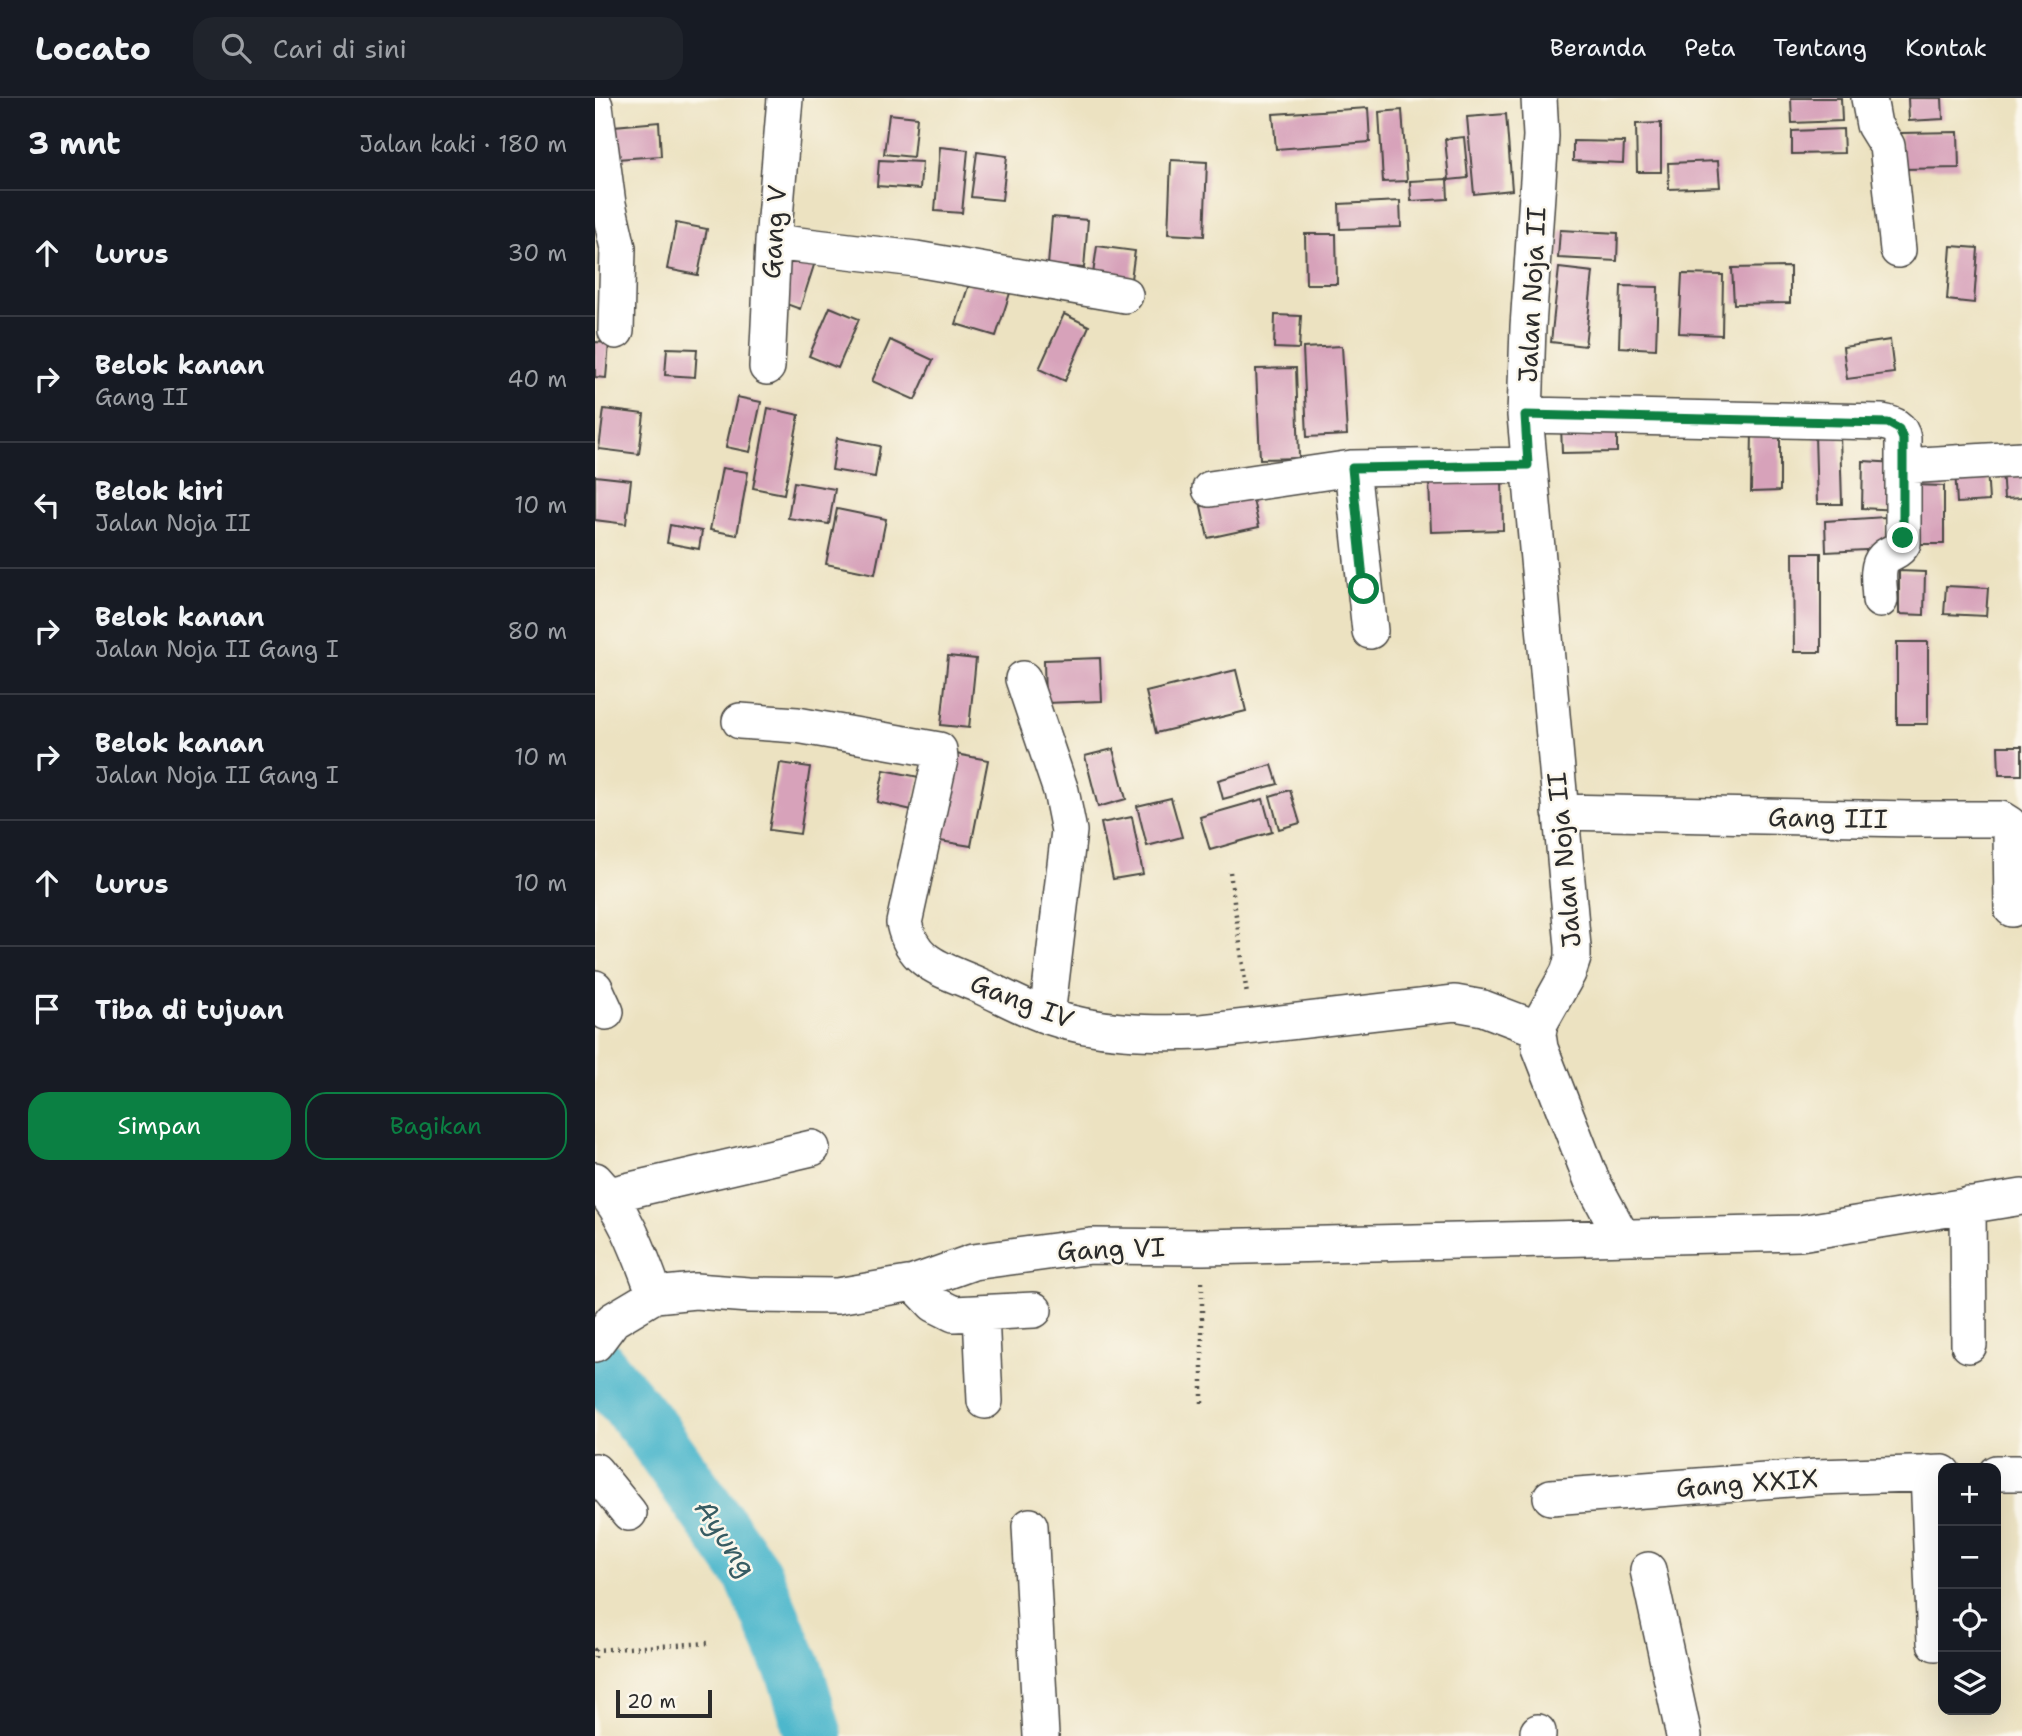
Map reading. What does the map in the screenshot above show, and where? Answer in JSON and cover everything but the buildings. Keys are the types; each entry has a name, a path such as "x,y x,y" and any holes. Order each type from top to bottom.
{"street":[{"name":"Gang V","path":"767,367 773,242 785,98"},
{"name":"Jalan Noja II","path":"1538,1029 1568,973 1573,958 1525,415 1541,136 1539,98"},
{"path":"1869,98 1874,125 1887,146 1898,250"},
{"path":"595,106 608,204 618,248 616,331"},
{"path":"773,242 916,259 1125,295"},
{"path":"1525,415 1895,425 1902,433 1903,543 1895,553 1886,556 1881,562 1879,600"},
{"path":"1904,466 2022,459"},
{"path":"1210,489 1352,468 1528,465"},
{"path":"1352,468 1370,631"},
{"path":"1023,679 1061,791 1069,831 1047,1016"},
{"name":"Gang IV","path":"740,721 797,725 939,750 940,759 904,923 911,947 930,963 1047,1016 1127,1032 1202,1032 1455,1003 1483,1008 1538,1029"},
{"name":"Gang III","path":"1560,812 1910,820 2001,819 2010,824 2013,909"},
{"path":"1538,1029 1541,1048 1592,1181 1622,1237 1800,1233 2022,1198"},
{"path":"655,1295 633,1237 602,1187 812,1149"},
{"path":"1968,1205 1969,1345"},
{"name":"Gang VI","path":"604,1332 655,1295 695,1291 837,1296 914,1283 973,1262 1091,1246 1203,1247 1622,1237"},
{"path":"914,1283 943,1310 954,1314 1034,1310"},
{"path":"981,1314 985,1401"},
{"path":"595,1471 629,1513"},
{"path":"1935,1473 1935,1643"},
{"name":"Gang XXIX","path":"1551,1497 1817,1477 1935,1473"},
{"path":"2001,1473 2022,1473"},
{"path":"1030,1525 1041,1736"},
{"path":"1648,1570 1684,1736"}],"path":[{"path":"1230,872 1252,1025"},
{"path":"1202,1403 1203,1247"},
{"path":"595,1658 595,1650 709,1643"}],"waterway":[{"name":"Ayung","path":"595,1363 651,1431 753,1575 796,1675 814,1736"}],"route":[{"path":"1364,589 1352,468 1528,465 1525,415 1895,425 1902,433 1903,439 1903,538"}]}
